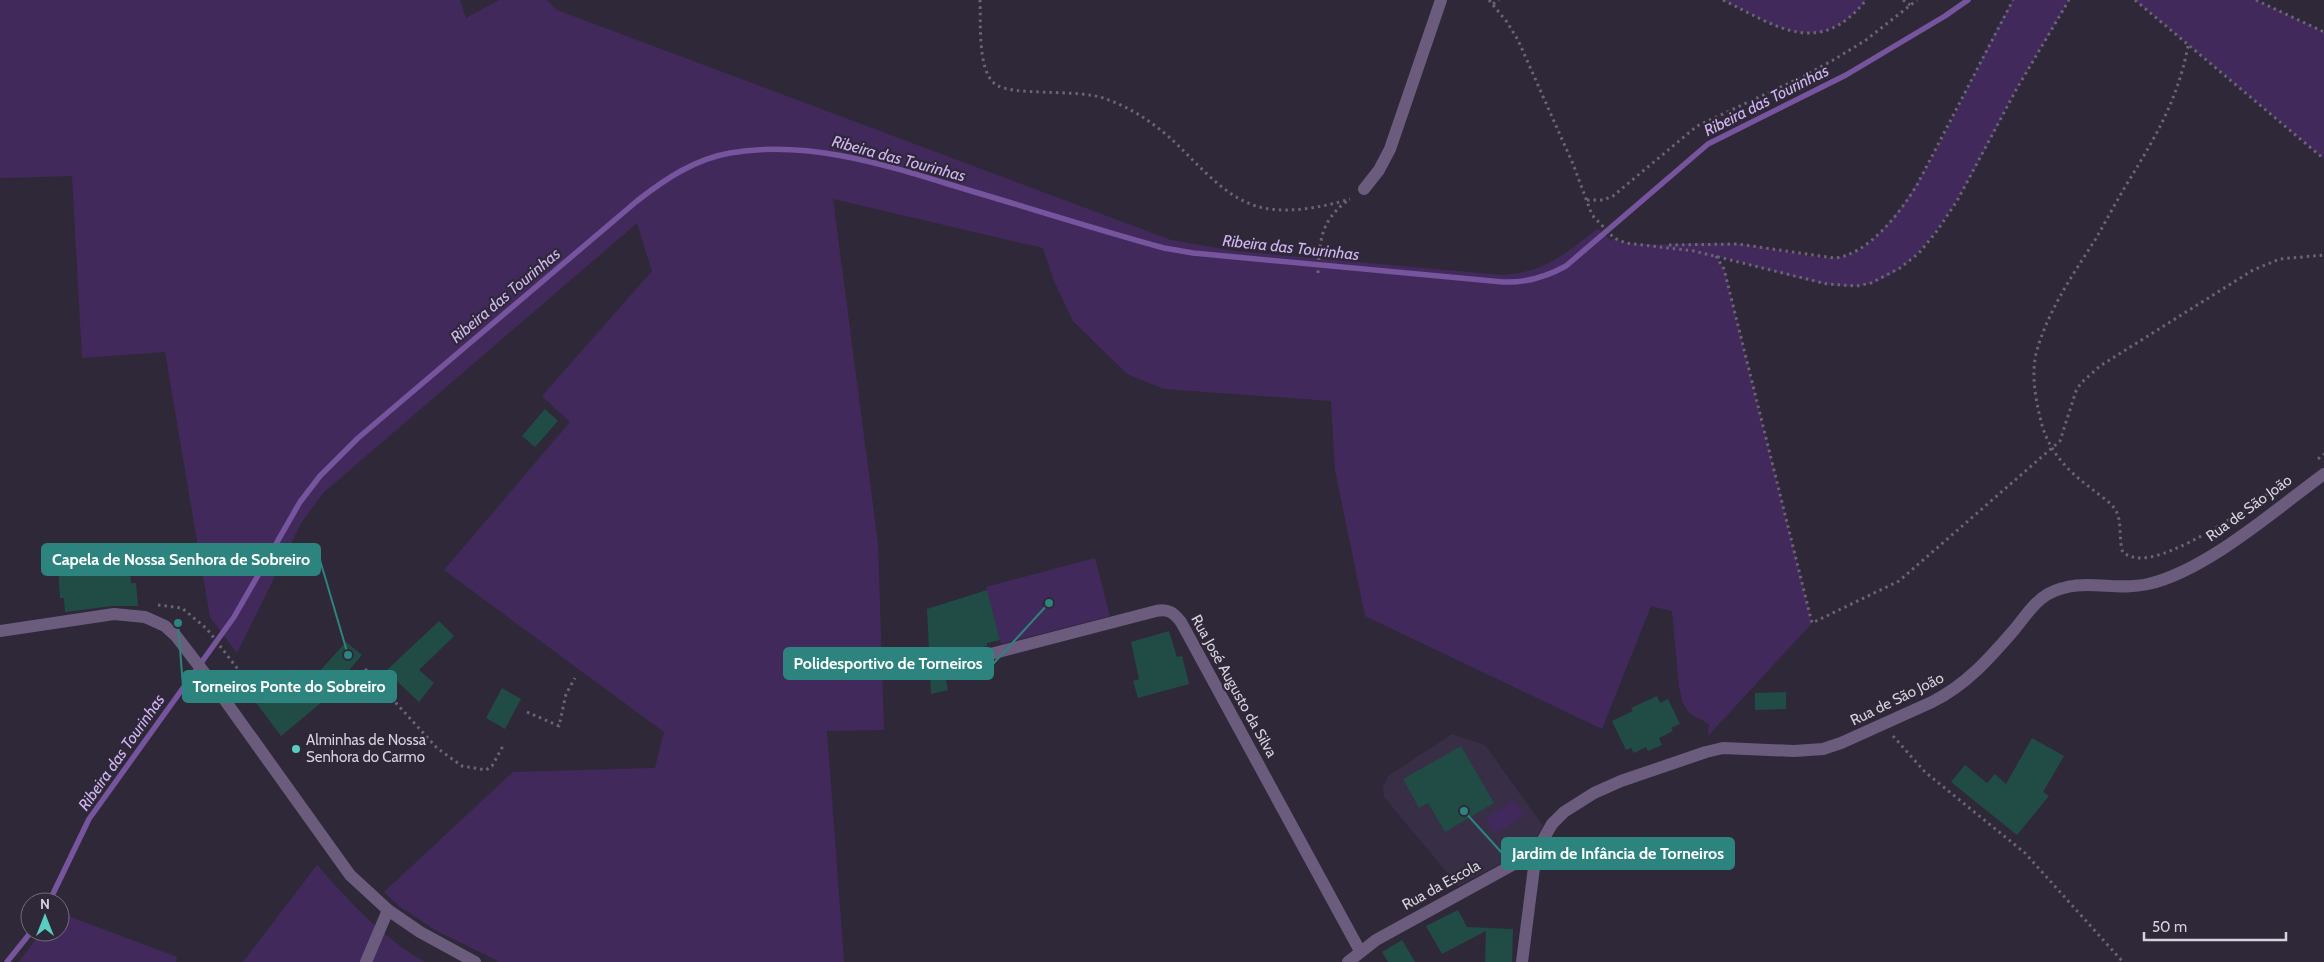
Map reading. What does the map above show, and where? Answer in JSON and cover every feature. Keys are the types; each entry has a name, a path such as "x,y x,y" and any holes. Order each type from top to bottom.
{"street":[{"path":"1364,189 1379,170 1390,149 1442,0"},
{"name":"Rua de São João","path":"1536,852 1552,824 1564,812 1594,793 1620,782 1706,752 1724,748 1794,751 1823,749 1947,694 1967,680 1989,660 2045,596 2072,584 2149,584 2186,569 2224,548 2324,474"},
{"name":"Rua José Augusto da Silva","path":"952,664 1156,611 1172,612 1181,622 1360,951"},
{"path":"0,631 93,616 131,614 145,617 165,626 183,645 229,705 350,875 388,910 420,932 475,962"},
{"path":"1522,962 1536,852"},
{"name":"Rua da Escola","path":"1348,962 1360,951 1383,936 1536,852"},
{"path":"366,962 388,910"}],"path":[{"path":"980,0 982,59 987,74 995,84 1009,90 1086,93 1128,108 1167,135 1221,185 1257,206 1290,209 1310,208 1350,199"},
{"path":"1489,0 1518,40 1573,164 1592,215 1610,234 1622,242 1656,245 1716,256 1827,284 1857,286 1871,283 1900,268 1919,253 1957,201 2016,90 2069,0"},
{"path":"1493,4 1498,0"},
{"path":"1723,0 1780,28 1804,34 1832,29 1847,19 1866,0"},
{"path":"1903,0 1910,5"},
{"path":"1586,200 1603,200 1613,196 1697,126 1804,76 1835,59 1866,40 1917,0"},
{"path":"1656,245 1738,244 1834,258 1849,255 1862,248 1896,214 1917,185 2013,0"},
{"path":"2135,0 2324,159"},
{"path":"2256,0 2324,32"},
{"path":"2188,46 2180,81 2169,111 2096,237 2071,276 2044,331 2036,355 2034,379 2042,426 2051,448 2060,461 2075,477 2115,509 2119,519 2120,544 2123,553 2131,558 2142,559 2181,546 2227,521 2281,485"},
{"path":"1318,273 1319,256 1326,223 1333,213 1364,189"},
{"path":"1716,256 1724,269 1812,623 1899,581 2060,441 2065,431 2076,391 2081,383 2100,366 2252,270 2280,259 2324,256"},
{"path":"2313,463 2324,454"},
{"path":"207,629 238,668 242,676 244,687 240,696 229,705"},
{"path":"365,669 437,748 462,766 486,770 492,766 503,746"},
{"path":"527,712 559,726 566,694 574,678"},
{"path":"1883,724 1925,772 2025,853 2123,962"}],"shaded area":[{"path":"0,0 460,0 466,18 499,0 547,0 557,10 1171,240 1235,251 1502,275 1543,266 1564,254 1598,229 1611,240 1614,238 1621,242 1635,244 1741,244 1832,258 1842,257 1867,245 1891,220 1916,185 1939,145 2013,0 2069,0 2022,80 1971,177 1952,208 1932,237 1909,261 1885,278 1858,286 1842,286 1806,280 1717,257 1724,269 1812,623 1708,736 1709,724 1689,713 1682,701 1672,611 1651,606 1602,729 1365,616 1335,470 1331,401 1164,389 1127,374 1073,321 1054,281 1043,248 833,199 878,544 884,730 827,731 844,962 500,962 435,930 399,906 384,892 513,772 655,768 664,732 444,570 570,422 542,396 652,271 637,223 323,493 301,523 237,653 210,617 165,352 82,358 72,176 0,178"},
{"path":"1723,0 1866,0 1849,18 1831,29 1814,33 1797,32 1779,27"},
{"path":"2135,0 2256,0 2324,32 2324,159"},
{"path":"1095,558 1110,616 1001,644 986,587"},
{"path":"1452,734 1485,745 1543,826 1531,845 1515,856 1458,886 1384,797 1383,787 1388,776"},
{"path":"1515,800 1525,816 1494,834 1485,818"},
{"path":"317,865 380,930 394,942 425,962 243,962"},
{"path":"70,917 177,957 176,962 19,962 34,942 70,942"}],"building":[{"path":"545,409 558,421 535,447 522,436"},
{"path":"82,566 83,576 130,572 131,583 136,583 138,606 113,606 65,612 64,598 60,598 58,568"},
{"path":"987,590 1000,640 987,643 987,646 941,657 948,690 931,694 927,609"},
{"path":"439,621 454,636 419,670 434,683 419,702 386,671"},
{"path":"1169,631 1177,657 1182,656 1189,684 1138,698 1133,681 1139,679 1131,642"},
{"path":"346,642 362,655 322,702 281,736 254,700 293,669 307,685"},
{"path":"502,688 521,699 505,729 486,718"},
{"path":"1786,692 1786,709 1755,710 1755,693"},
{"path":"1657,696 1660,703 1668,699 1680,724 1671,728 1673,731 1659,738 1662,745 1648,751 1646,747 1634,753 1631,748 1626,750 1612,721 1633,711 1631,708"},
{"path":"2032,738 2064,756 2043,792 2049,796 2017,835 1951,782 1965,765 1987,783 1995,774 2006,784"},
{"path":"1461,746 1494,803 1445,832 1428,803 1419,808 1403,779"},
{"path":"1458,910 1467,927 1513,929 1512,962 1485,962 1486,931 1442,954 1426,926"},
{"path":"1402,940 1415,962 1388,962 1382,952"}],"waterway":[{"name":"Ribeira das Tourinhas","path":"54,892 89,819 234,617 300,502 320,476 358,438 637,201 658,185 693,165 730,153 761,150 821,152 880,164 1164,248 1193,253 1503,282 1527,280 1543,276 1566,266 1708,144 1846,75 1945,16 1968,0"},
{"name":"Ribeira das Tourinhas","path":"7,962 23,942"}],"place":[{"name":"Polidesportivo de Torneiros","path":"1049,603"},
{"name":"Torneiros Ponte do Sobreiro","path":"178,623"},
{"name":"Capela de Nossa Senhora de Sobreiro","path":"348,655"},
{"name":"Alminhas de Nossa Senhora do Carmo","path":"296,749"},
{"name":"Jardim de Infância de Torneiros","path":"1464,811"}]}
